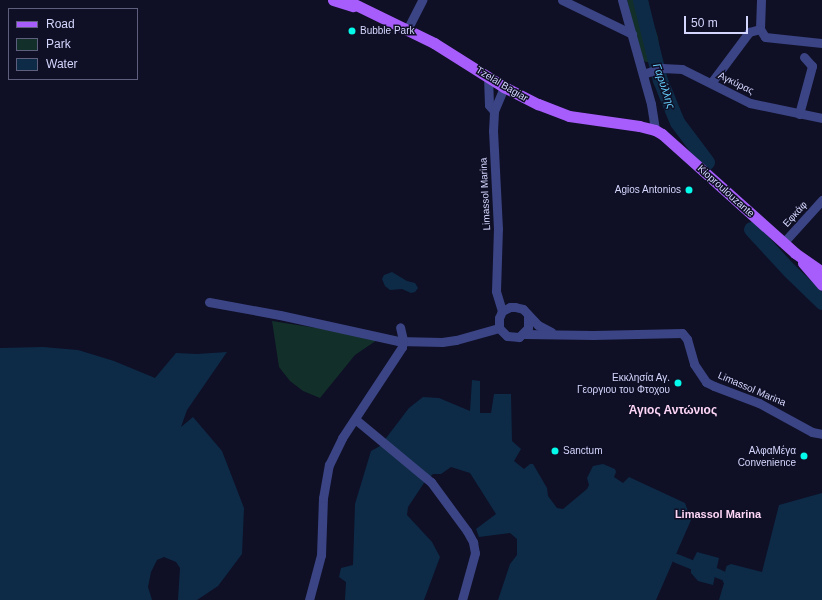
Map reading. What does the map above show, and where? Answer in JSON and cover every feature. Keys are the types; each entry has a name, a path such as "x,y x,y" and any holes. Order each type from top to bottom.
{"main road":[{"name":"Tzelal Bagiar","path":"333,0 360,7"},
{"name":"Tzelal Bagiar","path":"346,0 407,30 488,76 504,87 538,104 569,116 654,130"},
{"name":"Kioproulouzante","path":"654,130 662,134 797,254"},
{"path":"797,254 822,272"},
{"path":"797,254 808,271 822,285"}],"street":[{"path":"407,30 422,0"},
{"path":"562,0 632,34"},
{"path":"622,0 632,34 646,72 653,112 654,130"},
{"path":"761,0 760,29 765,37 822,43"},
{"path":"711,83 749,32 760,29"},
{"path":"799,114 812,66 804,57"},
{"name":"Αγκύρας","path":"646,72 662,68 682,69 750,103 822,118"},
{"name":"Limassol Marina","path":"488,76 489,105 494,111 493,132 498,229 496,291 502,311"},
{"path":"494,111 504,87"},
{"name":"Εφκάφ","path":"784,242 822,200"},
{"path":"210,300 398,337 403,340 442,342 499,328"},
{"name":"Limassol Marina","path":"556,334 538,325 518,307 510,307 502,311 498,318 499,328 504,334 511,337 518,337 524,334 588,335 682,333 687,339 694,364 706,382 759,403 812,432 822,434"},
{"path":"524,334 529,325 528,316"},
{"path":"309,600 321,555 323,498 329,465 336,448 402,347 403,340 400,327"},
{"path":"355,419 432,482 467,531 475,548 462,600"}],"green space":[{"path":"627,0 648,0 651,17 658,37 661,62 646,62 642,59"},
{"path":"272,321 380,338 355,355 320,398 303,391 290,381 279,367"}],"water":[{"path":"392,272 407,281 415,283 418,288 415,292 411,293 402,289 390,290 385,286 382,279 384,275"},
{"path":"43,347 78,350 114,361 155,378 176,353 197,354 227,352 187,410 181,427 193,417 222,451 244,508 242,554 218,586 197,600 178,600 180,568 176,562 164,557 157,560 151,572 148,587 152,600 0,600 0,348"},
{"path":"472,380 480,381 480,413 491,413 494,394 511,394 512,441 521,449 514,461 524,469 530,464 533,464 547,488 548,496 557,508 563,509 587,489 589,485 587,478 593,466 603,464 615,469 616,472 614,477 623,483 629,477 685,503 691,520 656,600 498,600 510,564 517,555 517,539 510,533 479,537 476,529 496,514 470,473 451,467 441,474 433,474 424,483 408,507 407,515 432,542 440,557 424,600 345,600 346,582 339,577 341,568 353,565 355,504 371,451 380,446 409,408 423,397 439,398 470,411"},
{"path":"822,493 822,600 719,600 724,583 721,580 724,567 731,564 762,572 779,505"},
{"path":"697,552 719,558 713,585 698,581 691,573 691,564"}],"pier":[{"path":"727,564 720,588 721,583 719,579 723,566"}],"waterway":[{"name":"Γαρύλλης","path":"640,0 660,80 672,110 677,122 707,162"},
{"name":"Γαρύλλης","path":"751,229 789,270 822,302"},
{"path":"676,558 691,564"},
{"path":"715,572 722,575"}],"place":[{"name":"Bubble Park","path":"352,31"},
{"name":"Agios Antonios","path":"689,190"},
{"name":"Εκκλησία Αγ. Γεοργιου του Φτοχου","path":"678,383"},
{"name":"Sanctum","path":"555,451"},
{"name":"ΑλφαMέγα Convenience","path":"804,456"}],"district":[{"name":"Άγιος Αντώνιος","path":"673,411"},
{"name":"Limassol Marina","path":"718,514"}]}
